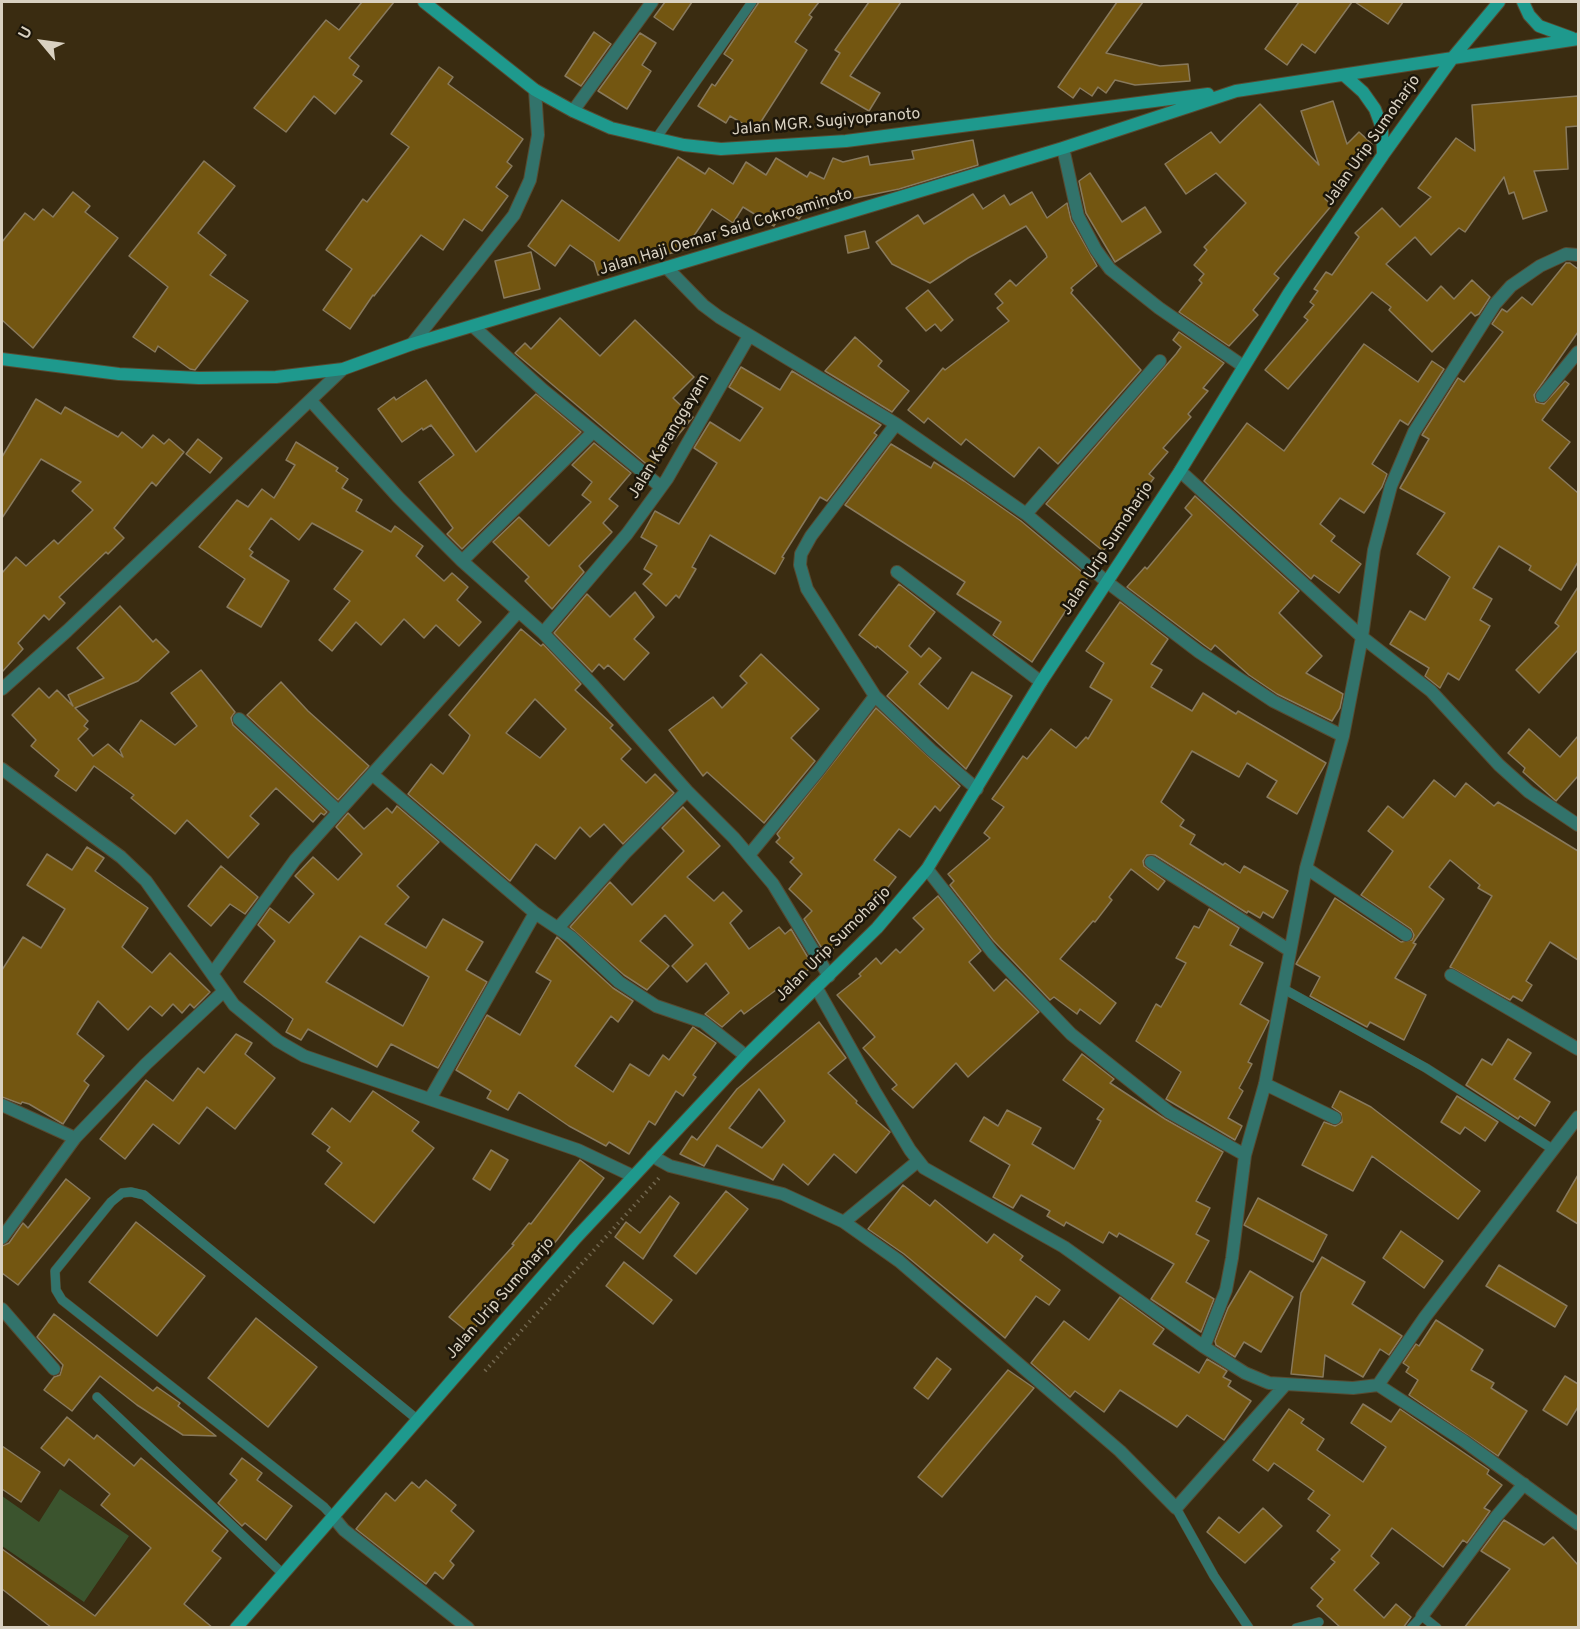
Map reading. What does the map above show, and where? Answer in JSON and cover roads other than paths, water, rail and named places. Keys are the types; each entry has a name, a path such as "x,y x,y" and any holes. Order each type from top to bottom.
{"main road":[{"name":"Jalan MGR. Sugiyopranoto","path":"424,2 535,90 573,111 611,128 655,140 721,148 846,141 1236,91"},
{"name":"Jalan Urip Sumoharjo","path":"236,1628 633,1176 747,1056 878,928 927,870 1041,682 1179,471 1243,366 1383,155 1454,56 1499,2"},
{"path":"1523,2 1529,15 1539,26 1577,39"},
{"name":"Jalan Haji Oemar Said Cokroaminoto","path":"2,359 119,374 199,378 276,377 343,369 412,344 1062,148 1236,91 1577,39"},
{"path":"1346,76 1363,92 1376,109 1382,128 1383,155"}],"street":[{"path":"573,111 652,2"},
{"path":"412,344 514,215 530,180 538,135 535,90"},
{"path":"1062,148 1078,216 1096,250 1110,269 1159,308 1243,366"},
{"path":"1204,1347 1226,1290 1245,1155 1265,1084 1306,868 1342,736 1362,637 1374,550 1390,486 1414,432 1495,304 1511,286 1540,266 1566,254 1578,255"},
{"path":"667,268 703,305 749,336 896,424 1026,514 1107,582 1235,676 1274,700 1342,736"},
{"path":"474,327 593,432 661,487"},
{"name":"Jalan Karanggayam","path":"543,633 627,534 661,487 749,336"},
{"path":"1542,396 1578,352"},
{"path":"1026,514 1160,361"},
{"path":"2,689 67,631 343,369"},
{"path":"311,401 398,497 462,561 543,633 687,791 749,855 773,884 829,976"},
{"path":"896,424 811,536 801,554 800,565 811,596 840,638 874,696 931,750 977,789"},
{"path":"462,561 593,432"},
{"path":"1179,471 1362,637 1431,691 1499,765 1521,785 1578,825"},
{"path":"897,572 1041,682"},
{"path":"212,974 295,860 337,810 372,775 518,612"},
{"path":"749,855 819,770 874,696"},
{"path":"239,719 337,810"},
{"path":"2,769 121,857 146,880 234,1005 255,1025 304,1056 578,1150 633,1176"},
{"path":"372,775 535,913 558,928 619,982 656,1006 703,1022 747,1056"},
{"path":"558,928 625,853 687,791"},
{"path":"1151,862 1289,950"},
{"path":"1306,868 1406,935"},
{"path":"927,870 993,953 1071,1034 1169,1112 1245,1155"},
{"path":"430,1099 535,913"},
{"path":"1451,975 1578,1049"},
{"path":"816,987 874,1090 924,1168 1064,1246 1204,1347 1254,1378 1285,1385 1353,1388 1378,1385 1524,1484 1578,1524"},
{"path":"2,1238 75,1138 147,1064 224,991"},
{"path":"1265,1084 1335,1118"},
{"path":"2,1105 75,1138"},
{"path":"1378,1385 1425,1317 1578,1117"},
{"path":"652,1156 670,1166 783,1194 844,1222 899,1261 1112,1444 1176,1509 1285,1385"},
{"path":"844,1222 918,1161"},
{"path":"2,1309 54,1369"},
{"path":"1422,1616 1496,1517 1524,1484"},
{"path":"334,1518 344,1530 468,1628"}],"lane":[{"path":"655,140 752,2"},
{"path":"1282,988 1426,1068 1554,1150"},
{"path":"334,1518 324,1507 62,1300 56,1290 55,1271 111,1202 122,1194 131,1192 144,1195 418,1420"},
{"path":"97,1397 283,1574"},
{"path":"1176,1509 1214,1576 1249,1628"},
{"path":"1411,1628 1422,1616 1437,1628"},
{"path":"1296,1628 1319,1622"}]}
